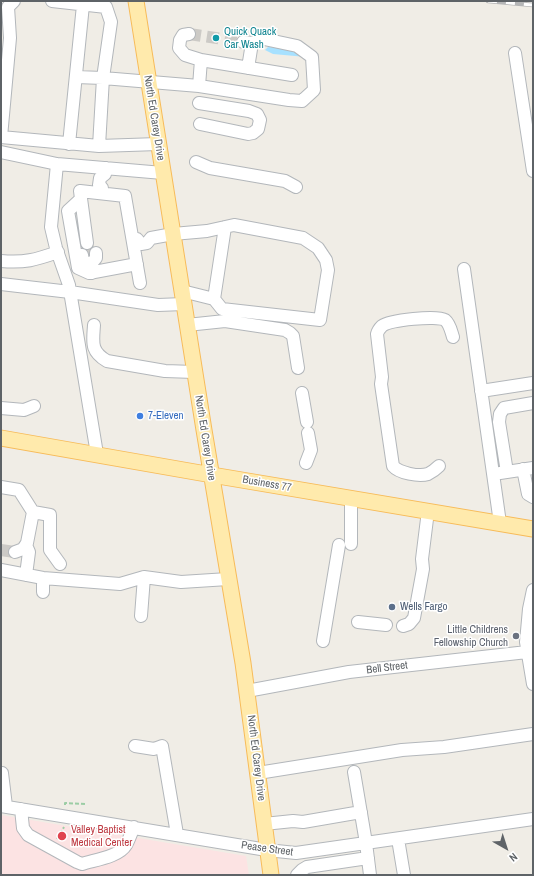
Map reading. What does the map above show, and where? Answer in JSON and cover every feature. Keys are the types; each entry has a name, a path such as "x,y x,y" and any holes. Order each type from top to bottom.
{"main road":[{"name":"North Ed Carey Drive","path":"136,1 194,372 247,691 271,875"},
{"name":"Business 77","path":"1,436 212,475 533,529"}],"street":[{"path":"14,1 8,8 10,38 1,137 98,146 158,144"},
{"path":"52,1 106,8 111,22 103,78 98,146"},
{"path":"69,144 83,5"},
{"path":"189,34 183,35 180,40 179,48 185,55 201,60 292,75"},
{"path":"76,77 149,81 199,86 296,100 302,100 314,90 312,57 297,46 264,39 248,42 248,68"},
{"path":"515,52 532,155 533,171"},
{"path":"199,86 201,60"},
{"path":"199,103 249,111 257,114 260,120 258,129 253,133 248,134 200,124"},
{"path":"1,152 57,164 105,171 163,173"},
{"path":"196,162 210,168 285,181 296,187"},
{"path":"57,164 51,227 70,285 97,454"},
{"path":"102,191 108,187 110,179 105,171"},
{"path":"81,200 68,211 78,268 89,273 89,254 80,191 102,191 125,196 135,239 140,283"},
{"path":"135,239 139,235 146,235 151,238 173,234 207,231 225,227 234,225 303,238 318,248 326,260 328,270 320,320 222,309 214,299 225,227"},
{"path":"1,261 17,262 33,260 58,252"},
{"path":"89,254 137,264"},
{"path":"464,269 500,523"},
{"path":"1,284 70,292 158,305 183,297 214,299"},
{"path":"440,466 426,474 418,475 400,471 393,466 381,384 382,377 377,334 385,324 432,317 441,318 446,321 450,326 453,337"},
{"path":"187,325 225,321 285,330 293,336 298,368"},
{"path":"94,324 93,342 95,350 99,356 107,361 165,371 194,372"},
{"path":"481,391 533,383"},
{"path":"302,392 311,450 306,463"},
{"path":"507,472 499,422 500,414 504,408 533,403"},
{"path":"1,408 24,410 34,406"},
{"path":"493,475 528,468 528,494 533,498"},
{"path":"1,487 19,490 33,512 27,543 23,549 15,552"},
{"path":"323,641 345,545 351,498"},
{"path":"403,626 410,624 414,618 423,569 422,559 428,511"},
{"path":"33,512 50,515 50,550 73,579"},
{"path":"26,545 29,552 26,575"},
{"path":"1,570 43,578 73,579 120,584 144,577 181,582 228,579"},
{"path":"141,616 144,577"},
{"path":"43,578 43,592"},
{"path":"533,590 529,609 529,645 533,684"},
{"path":"358,622 386,625"},
{"name":"Bell Street","path":"247,691 349,672 529,645"},
{"path":"258,773 402,750 444,747 533,734"},
{"path":"134,746 154,749 162,746 177,834"},
{"path":"354,772 370,875"},
{"path":"2,774 3,806"},
{"name":"Pease Street","path":"3,806 267,850 296,853 533,819"},
{"path":"21,809 23,828 28,835 82,864 122,851 126,846 134,827"},
{"path":"264,824 293,821 303,822 361,812"},
{"path":"398,838 404,875"},
{"path":"297,875 307,867 368,858"}],"shaded area":[{"name":"Valley Baptist Medical Center","path":"1,815 246,856 249,875 1,875"}],"water":[{"path":"268,47 302,49 306,57 273,54 265,50"}],"tunnel":[{"path":"189,34 243,42"},
{"path":"87,243 89,254"},
{"path":"1,550 15,552"}],"railway":[{"path":"488,1 533,5"}],"place":[{"name":"Quick Quack Car Wash","path":"216,38"},
{"name":"7-Eleven","path":"140,416"},
{"name":"Wells Fargo","path":"392,607"},
{"name":"Little Childrens Fellowship Church","path":"516,636"},
{"name":"Valley Baptist Medical Center","path":"62,836"}]}
